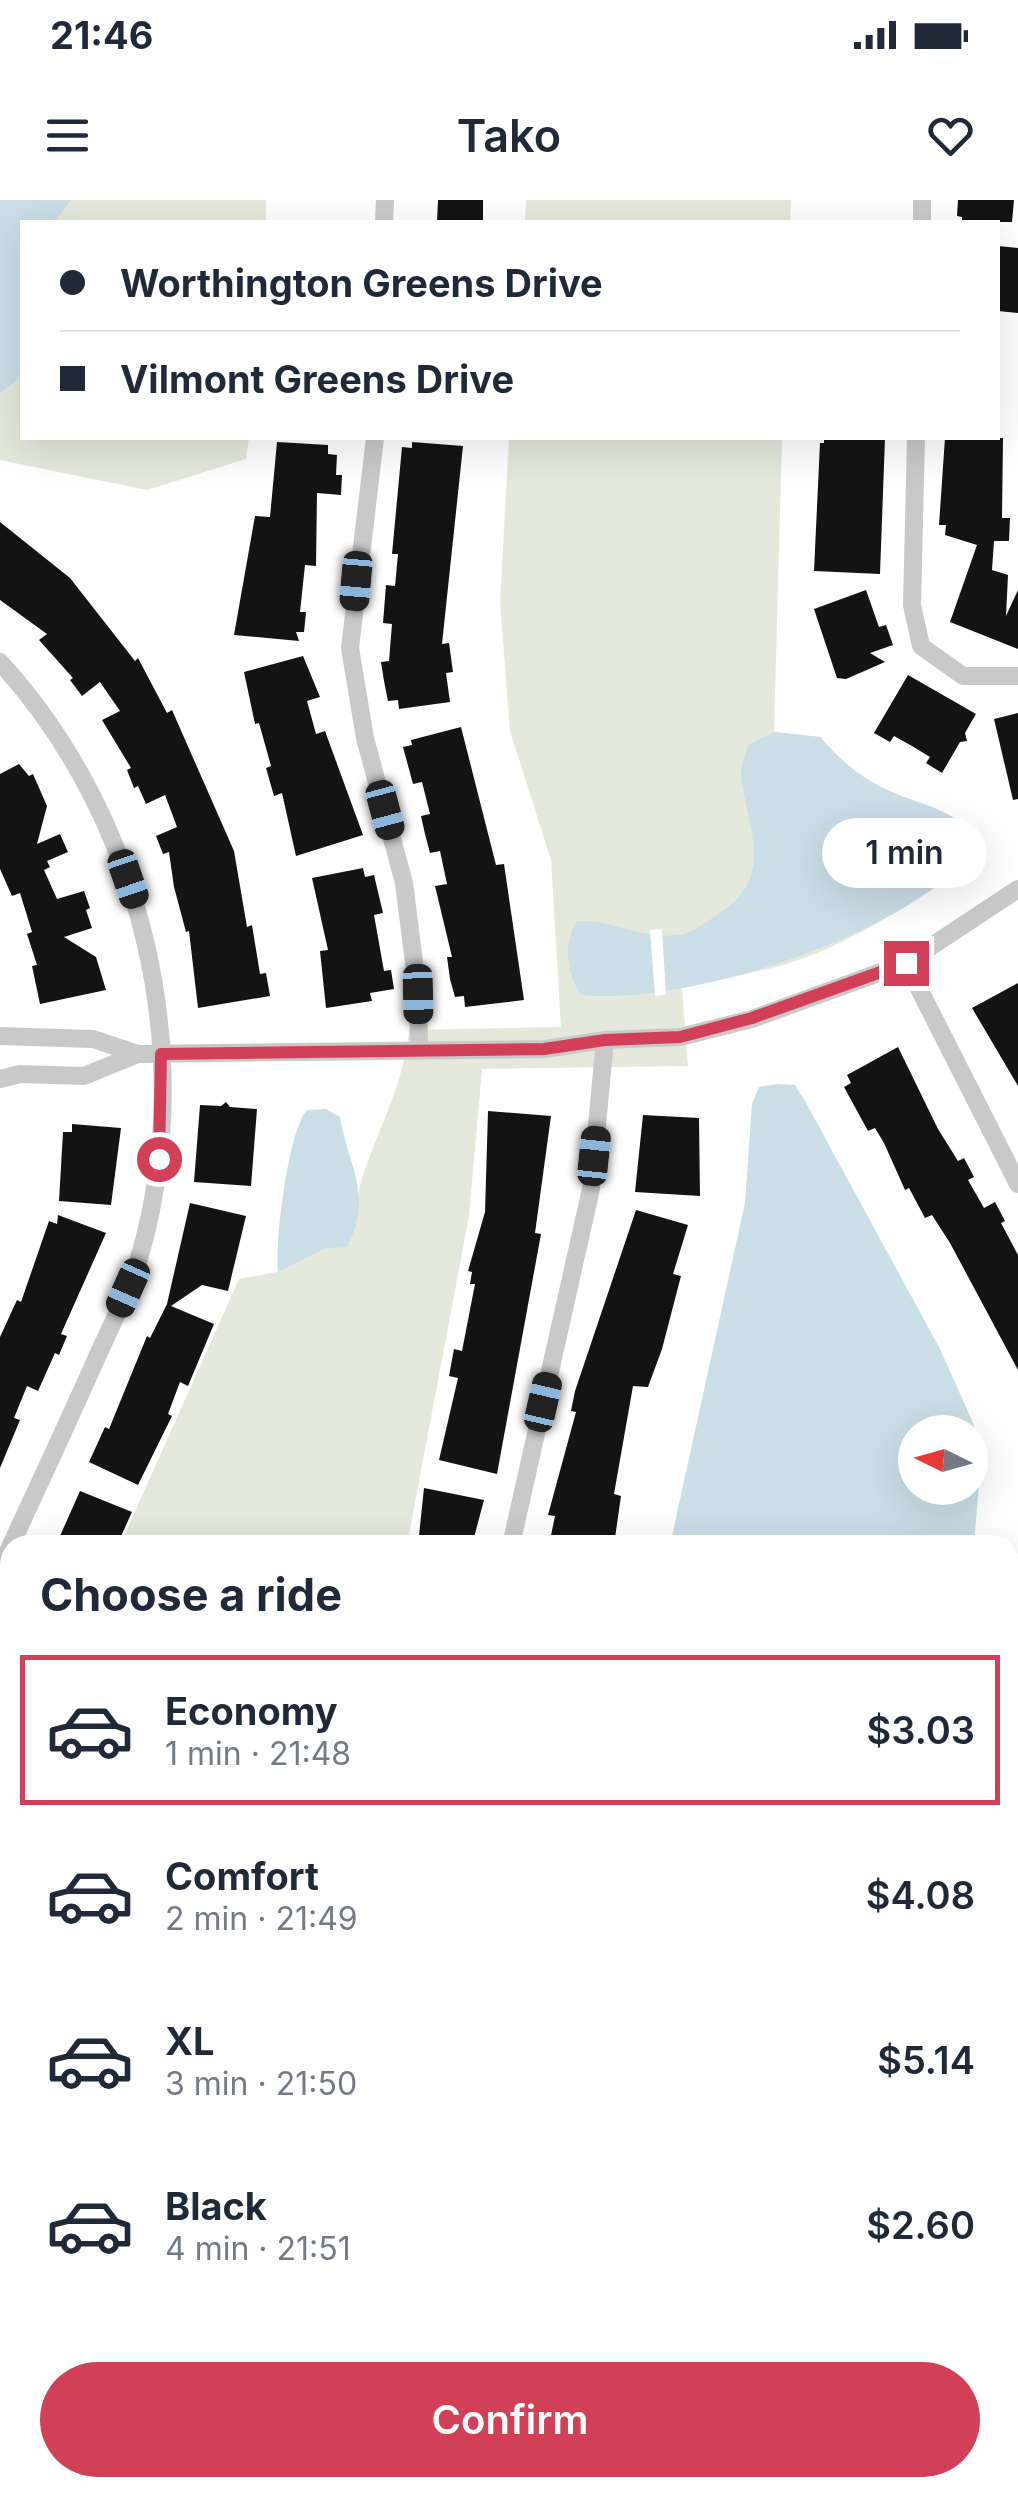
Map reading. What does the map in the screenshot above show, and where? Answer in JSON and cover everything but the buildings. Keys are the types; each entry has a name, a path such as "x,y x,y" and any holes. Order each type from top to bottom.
{"street":[{"path":"375,440 350,648 365,738 404,883 418,994 419,1048"},
{"path":"916,440 912,605 922,646 964,676 1018,676"},
{"path":"0,662 62,742 121,859 146,944 161,1054 159,1159 141,1252 16,1535"},
{"path":"0,1036 93,1040 138,1054 544,1049 605,1040 680,1037 752,1018 906,963 1018,890"},
{"path":"906,963 1018,1184"},
{"path":"513,1535 591,1189 605,1040"},
{"path":"0,1079 20,1074 84,1076 138,1054"}],"shaded area":[{"path":"0,200 266,200 266,220 20,220 20,440 249,440 246,459 147,490 0,460"},
{"path":"526,200 791,200 790,220 525,220"},
{"path":"509,440 782,440 774,732 820,737 866,778 888,791 946,813 981,845 967,861 924,894 848,939 789,963 682,988 688,1066 482,1069 469,1216 409,1535 124,1535 239,1279 277,1272 324,1249 347,1246 362,1178 396,1087 409,1030 561,1027 551,860 510,731 500,602"}],"water":[{"path":"0,200 71,200 56,220 20,220 20,378 0,393"},
{"path":"774,732 820,737 866,778 888,791 946,813 981,845 948,877 904,907 853,934 796,957 681,988 627,995 581,995 568,958 577,921 670,936 701,926 736,900 747,885 754,851 742,763 748,745"},
{"path":"795,1085 940,1349 970,1415 898,1415 898,1505 977,1505 975,1535 672,1535 745,1203 752,1104 759,1087"},
{"path":"326,1109 340,1117 357,1181 355,1229 347,1247 324,1249 278,1272 281,1213 294,1140 307,1110"}],"pier":[{"path":"662,929 666,995 655,996 650,930"}],"route":[{"path":"159,1159 161,1054 544,1049 605,1040 680,1037 752,1018 906,963"}]}
